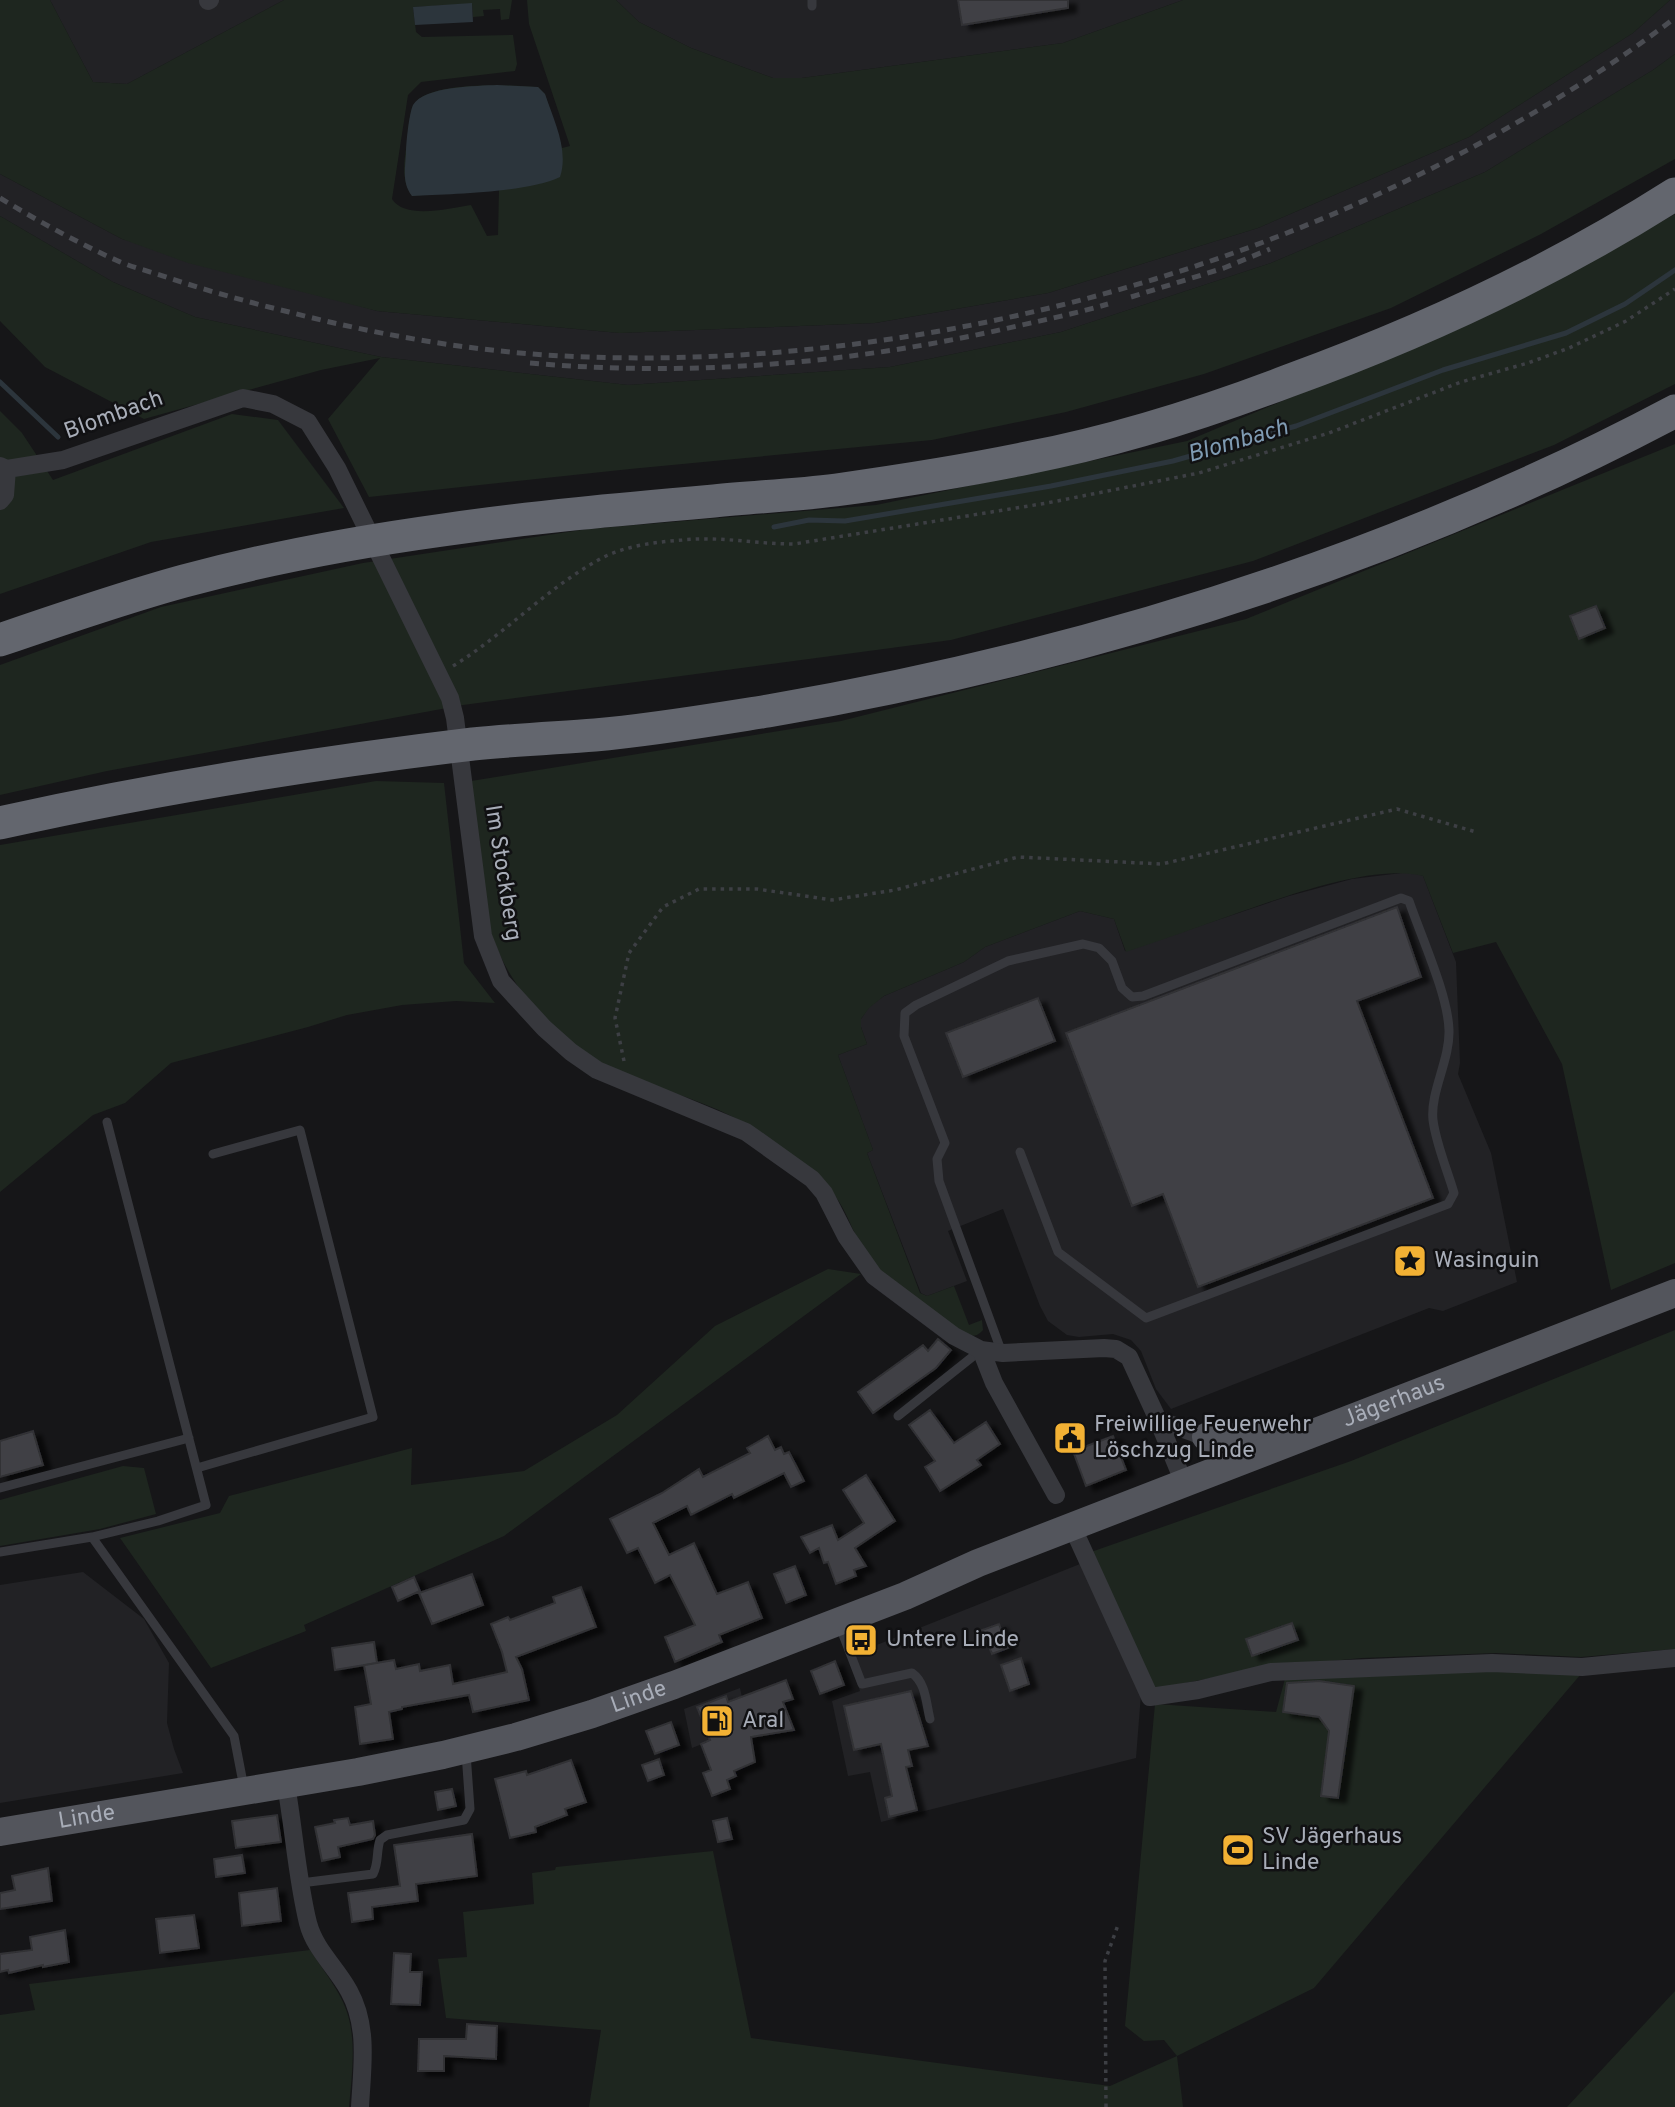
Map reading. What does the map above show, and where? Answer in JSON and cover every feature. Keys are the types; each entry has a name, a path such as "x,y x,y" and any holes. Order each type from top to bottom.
{"highway":[{"path":"0,640 99,606 188,580 340,547 444,530 832,490 918,478 1032,457 1132,432 1230,403 1404,337 1555,263 1675,194"},
{"path":"0,823 314,764 459,746 599,735 765,711 950,675 1074,645 1212,604 1390,542 1580,459 1675,411"}],"main road":[{"name":"Jägerhaus","path":"1072,1526 1675,1293"},
{"path":"1206,1437 1221,1439 1269,1432 1310,1435"},
{"name":"Linde","path":"0,1832 286,1785 466,1750 604,1710 838,1622 1072,1526"}],"street":[{"name":"Im Stockberg","path":"243,398 273,404 308,422 337,468 440,674 455,718 482,936 491,961 508,989 570,1052 597,1070 746,1132 812,1179 874,1276 954,1336 981,1350 1003,1353 1116,1349 1129,1357 1184,1483"},
{"name":"Blombach","path":"4,467 63,460 243,398"},
{"path":"0,501 5,495 4,467"},
{"path":"981,1350 994,1383 1056,1495"},
{"path":"1158,1420 1206,1437"},
{"path":"1072,1526 1150,1697 1198,1690 1271,1672 1492,1663 1582,1667 1675,1658"},
{"path":"286,1785 309,1925 321,1952 349,1990 360,2016 363,2055 360,2107"}],"lane":[{"path":"1003,1353 939,1181 937,1159 945,1143 904,1036 905,1013 916,1005 1008,961 1083,944 1099,948 1112,961 1122,988 1132,997 1143,996 1401,898 1409,901 1446,1006 1450,1030 1448,1054 1434,1105 1433,1119 1454,1193 1448,1204 1146,1318 1058,1252 1020,1152"},
{"path":"0,1552 92,1537 158,1521 206,1505 107,1122"},
{"path":"197,1468 373,1417 300,1129 213,1154"},
{"path":"898,1416 981,1350"},
{"path":"0,1488 189,1438"},
{"path":"92,1537 234,1736 244,1791"},
{"path":"838,1622 862,1684 912,1673 923,1687 930,1719"},
{"path":"301,1883 373,1874 378,1865 377,1850 380,1840 387,1835 464,1820 470,1809 466,1750"}],"path":[{"path":"440,674 473,653 547,594 600,559 618,552 684,539 712,538 764,544 794,544 1047,503 1199,473 1329,433 1461,382 1569,348 1626,321 1675,289"},
{"path":"628,1084 615,1018 629,953 663,907 699,889 757,889 832,900 895,890 1018,857 1162,864 1397,809 1476,832"},
{"path":"1106,2107 1105,1961 1118,1925"}],"shaded area":[{"path":"0,0 50,0 93,82 127,84 284,0 512,0 509,19 501,20 500,9 483,10 484,16 473,17 472,4 413,7 416,32 422,37 513,35 517,64 515,71 421,82 408,95 392,199 398,205 417,211 471,205 487,236 498,235 499,189 412,196 404,171 410,119 413,106 421,98 434,92 471,86 538,87 545,94 562,148 570,146 529,24 527,0 616,0 639,22 691,48 773,78 802,78 1063,43 1183,0 1670,0 1633,33 1469,137 1258,228 1048,293 875,323 620,333 377,311 188,263 122,239 0,174"},
{"path":"50,0 284,0 127,84 93,82"},
{"path":"616,0 1183,0 1063,43 802,78 773,78 691,48 639,22"},
{"path":"1670,0 1675,0 1675,54 1485,172 1271,263 1061,332 890,367 628,385 381,357 195,317 113,282 0,216 0,174 122,239 377,311 620,333 875,323 1048,293 1258,228 1469,137 1633,33"},
{"path":"472,3 473,22 415,25 413,7"},
{"path":"1675,54 1675,159 1541,234 1391,308 1204,374 1066,412 932,440 369,497 328,419 380,358 321,370 144,419 45,367 0,321 0,216 113,282 195,317 381,357 628,385 890,367 1061,332 1271,263 1485,172"},
{"path":"497,85 538,87 545,94 562,146 560,177 508,190 412,196 405,181 405,170 413,105 428,94 439,91"},
{"path":"1675,214 1675,384 1554,445 1253,561 951,640 463,705 107,771 0,795 0,665 161,607 363,563 588,529 876,505 1187,441 1499,310"},
{"path":"0,411 22,433 53,480 232,414 278,420 344,508 151,542 0,594"},
{"path":"1675,444 1675,1263 1611,1290 1562,1064 1496,942 1453,953 1423,876 1379,874 1327,884 1126,952 1114,919 1080,911 985,947 964,962 884,996 869,1008 861,1019 867,1044 838,1055 873,1150 867,1153 920,1293 927,1296 954,1286 969,1325 982,1320 983,1330 974,1336 937,1314 875,1267 862,1249 837,1198 784,1150 733,1117 629,1077 574,1045 537,1011 522,992 497,950 489,927 471,781 841,721 1246,619"},
{"path":"376,781 444,783 464,963 495,1003 456,1001 402,1005 347,1015 171,1063 125,1103 93,1115 0,1192 0,845"},
{"path":"1410,872 1423,876 1456,962 1460,1063 1458,1074 1491,1153 1517,1282 1443,1311 1429,1308 1171,1409 1156,1389 1141,1351 1131,1340 1113,1334 1079,1337 1067,1335 1048,1321 1003,1209 948,1231 967,1281 927,1296 921,1293 867,1153 873,1150 838,1055 867,1044 861,1019 869,1007 884,996 964,962 985,947 1080,911 1114,919 1125,951 1289,896 1352,879"},
{"path":"828,1269 861,1274 504,1536 304,1625 306,1631 211,1668 120,1538 220,1513 229,1496 412,1448 411,1485 524,1471 617,1415 715,1326"},
{"path":"1675,1330 1675,1649 1581,1657 1496,1653 1362,1658 1267,1667 1150,1690 1091,1552 1351,1461"},
{"path":"123,1466 144,1468 156,1514 100,1529 0,1546 0,1500"},
{"path":"1085,1562 1141,1694 1136,1758 881,1822 870,1772 848,1776 832,1701 860,1691 845,1650 860,1644 859,1652"},
{"path":"83,1572 144,1619 169,1663 167,1723 183,1773 0,1803 0,1585"},
{"name":"SV Jägerhaus Linde","path":"1491,1670 1581,1674 1314,1988 1177,2056 1164,2040 1144,2041 1125,2026 1155,1704 1276,1712 1286,1675"},
{"name":"Aral","path":"740,1688 748,1726 692,1748 684,1709"},
{"path":"713,1851 751,2038 1110,2086 1177,2056 1183,2107 589,2107 601,2030 446,2018 438,1959 467,1957 463,1912 534,1904 532,1873 555,1870 556,1867"},
{"path":"310,1950 336,1988 348,2014 353,2054 349,2107 0,2107 0,2015 35,2010 29,1984"},
{"path":"1675,1991 1675,2107 1567,2107"}],"building":[{"path":"958,0 1068,0 1068,8 962,25"},
{"path":"1596,606 1605,628 1579,639 1570,616"},
{"path":"1397,907 1421,977 1357,1001 1433,1198 1198,1287 1163,1194 1132,1206 1066,1033"},
{"path":"1038,998 1055,1041 963,1077 946,1033"},
{"path":"938,1339 951,1350 936,1368 873,1413 858,1392 923,1345 928,1351"},
{"path":"930,1410 954,1443 986,1422 1000,1444 977,1460 981,1465 940,1491 925,1467 935,1461 909,1425"},
{"path":"33,1431 43,1465 0,1477 0,1441"},
{"path":"768,1436 775,1450 781,1447 784,1454 789,1452 804,1481 791,1487 784,1473 734,1498 732,1494 691,1515 687,1506 653,1523 669,1555 694,1543 717,1594 748,1582 762,1618 719,1635 722,1642 675,1662 665,1637 695,1625 670,1575 655,1583 638,1548 627,1553 610,1519 662,1493 699,1469 703,1477 750,1453 747,1448"},
{"path":"1113,1436 1126,1470 1086,1486 1073,1451"},
{"path":"866,1475 895,1521 855,1548 866,1566 854,1570 856,1576 836,1584 828,1562 824,1563 819,1548 810,1553 801,1537 832,1525 838,1540 864,1523 843,1490"},
{"path":"795,1566 806,1595 786,1603 774,1574"},
{"path":"472,1574 483,1605 432,1624 419,1593"},
{"path":"414,1577 420,1591 398,1601 392,1587"},
{"path":"581,1587 596,1627 516,1657 522,1669 529,1700 473,1712 469,1695 402,1707 389,1712 393,1739 360,1744 355,1707 371,1704 364,1665 394,1660 396,1669 419,1664 420,1671 450,1665 453,1684 507,1672 491,1624 508,1617 510,1620 555,1603 553,1597"},
{"path":"1292,1623 1298,1640 1252,1656 1246,1639"},
{"path":"999,1624 1008,1648 992,1654 982,1630"},
{"path":"374,1642 377,1663 335,1670 332,1648"},
{"path":"1021,1658 1029,1684 1010,1691 1001,1665"},
{"path":"835,1661 844,1685 820,1694 811,1671"},
{"path":"786,1680 793,1699 783,1702 794,1730 751,1737 755,1762 734,1771 736,1776 727,1780 730,1789 712,1796 703,1773 711,1770 701,1744 710,1740 697,1707 726,1696 728,1702"},
{"path":"1319,1681 1354,1686 1338,1798 1321,1796 1329,1731 1319,1717 1283,1712 1287,1683"},
{"path":"911,1691 928,1746 908,1750 912,1766 906,1767 917,1810 889,1817 885,1798 892,1796 881,1744 854,1750 844,1706"},
{"path":"671,1722 679,1745 655,1754 646,1731"},
{"path":"659,1759 664,1775 648,1781 642,1765"},
{"path":"571,1760 586,1802 565,1809 567,1815 535,1827 536,1832 510,1838 495,1779 526,1771 527,1775"},
{"path":"452,1789 456,1806 438,1810 435,1792"},
{"path":"277,1815 281,1842 236,1848 232,1821"},
{"path":"348,1818 350,1825 373,1821 373,1839 338,1847 340,1857 322,1861 315,1827"},
{"path":"727,1818 732,1839 718,1842 713,1821"},
{"path":"472,1834 477,1876 416,1884 418,1901 372,1907 373,1919 352,1922 348,1893 400,1886 394,1845"},
{"path":"242,1855 245,1873 216,1877 214,1859"},
{"path":"48,1868 52,1901 0,1909 0,1893 15,1890 12,1876"},
{"path":"277,1888 281,1921 242,1926 239,1893"},
{"path":"194,1915 199,1948 160,1953 156,1919"},
{"path":"65,1930 69,1962 9,1973 8,1970 0,1972 0,1954 32,1950 30,1937"},
{"path":"394,1953 411,1954 410,1972 422,1972 420,2005 391,2004"},
{"path":"467,2024 497,2026 496,2059 444,2056 444,2071 418,2071 419,2039 466,2039"}],"waterway":[{"name":"Blombach","path":"774,527 809,520 845,521 1051,486 1173,461 1296,426 1443,370 1566,333 1625,304 1675,270"},
{"name":"Blombach","path":"0,382 58,437"}],"railway":[{"path":"0,198 73,239 137,268 274,308 437,343 588,357 730,355 874,341 1018,315 1160,278 1298,228 1431,169 1558,98 1675,18"},
{"path":"1131,297 1224,268 1270,249"},
{"path":"530,363 650,369 709,368 828,359 945,341 1108,304"}],"place":[{"name":"Wasinguin","path":"1410,1261"},
{"name":"Freiwillige Feuerwehr Löschzug Linde","path":"1070,1438"},
{"name":"Untere Linde","path":"861,1640"},
{"name":"Aral","path":"717,1721"},
{"name":"SV Jägerhaus Linde","path":"1238,1850"}]}
